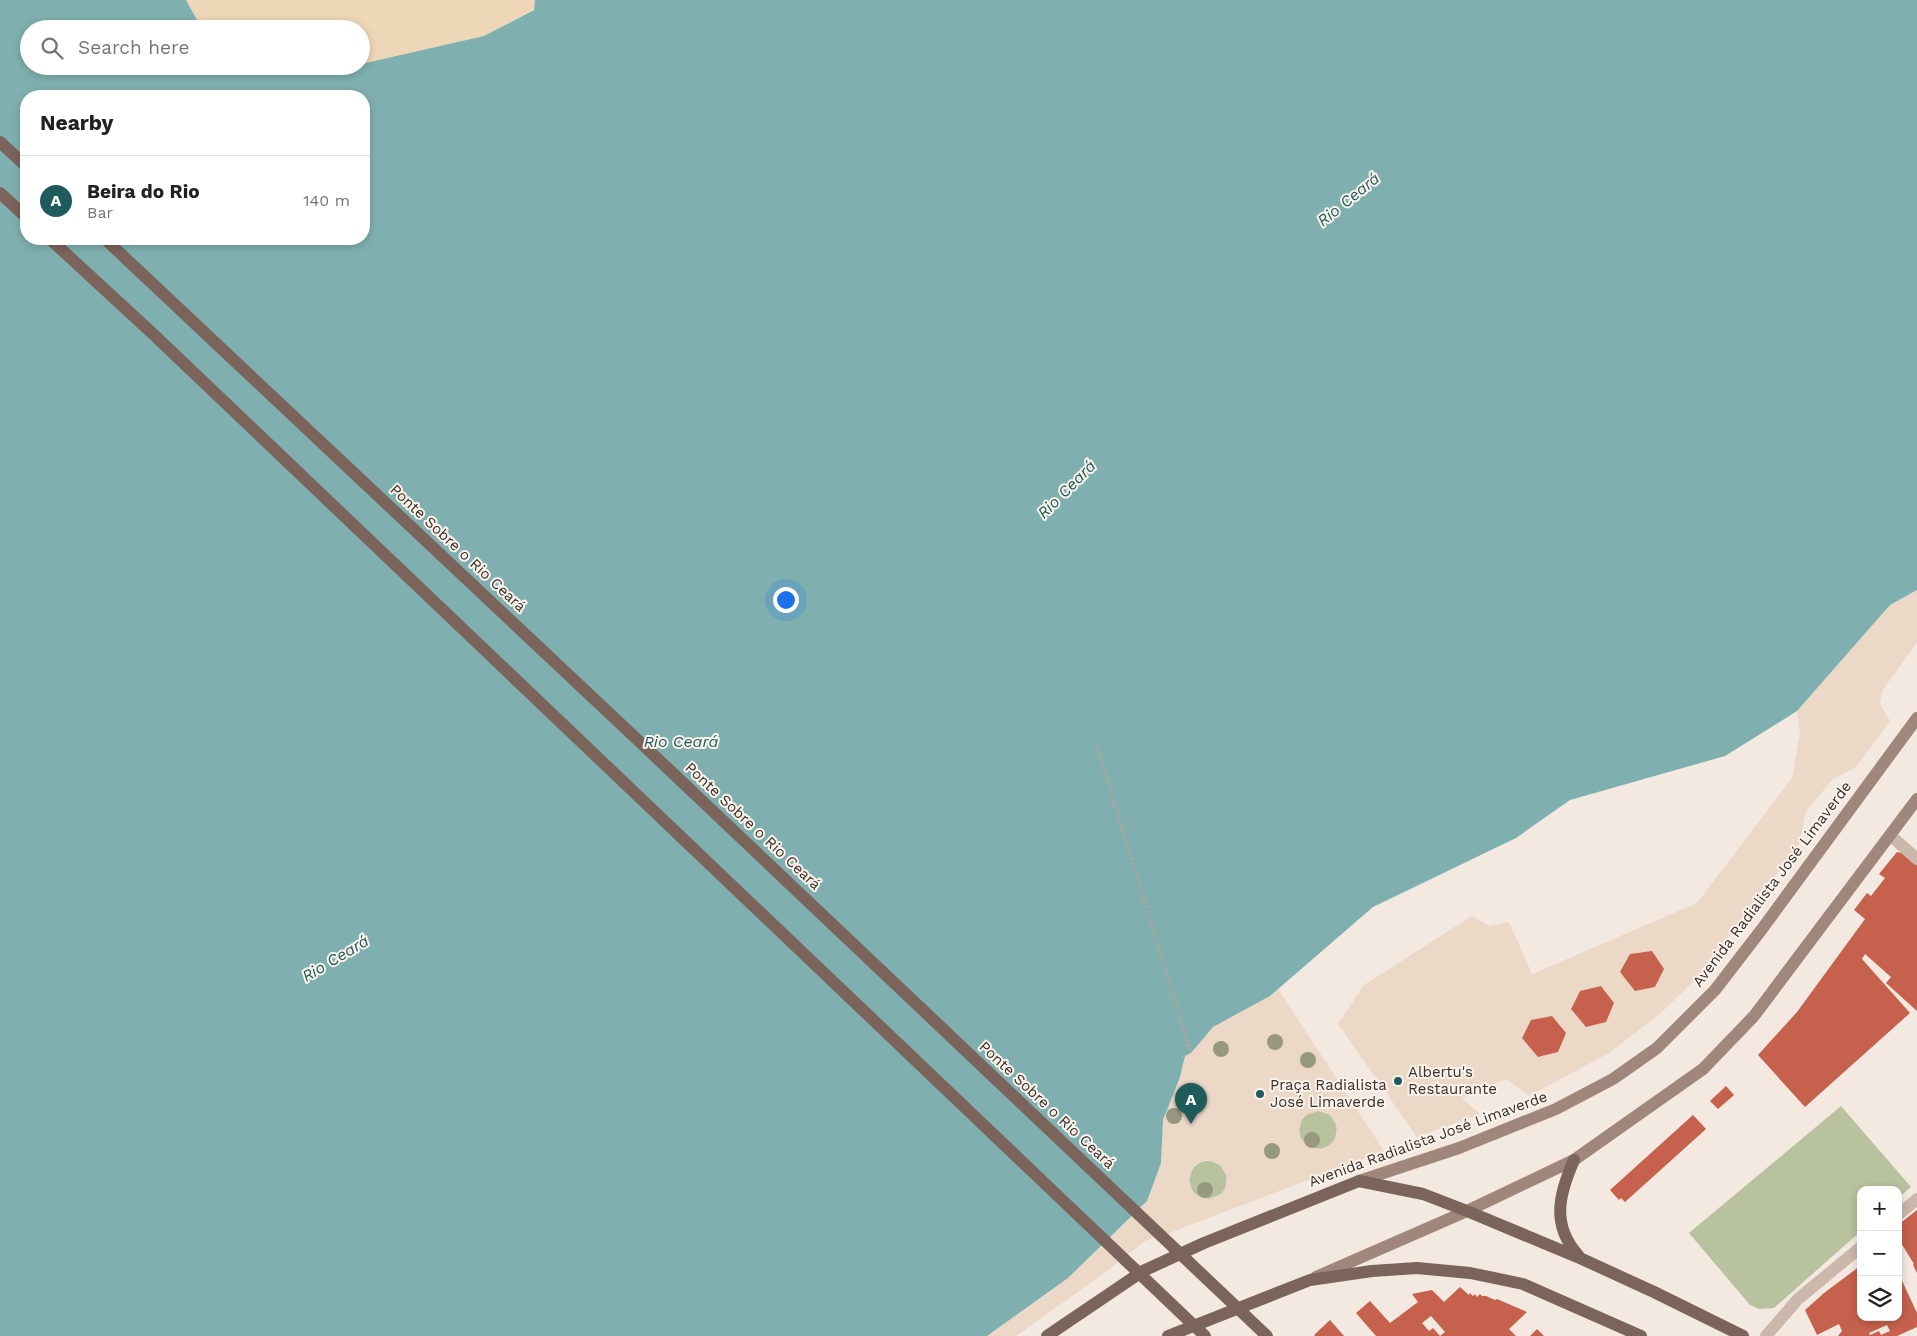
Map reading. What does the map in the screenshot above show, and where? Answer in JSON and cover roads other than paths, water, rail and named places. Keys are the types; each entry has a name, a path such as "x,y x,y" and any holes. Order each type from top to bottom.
{"main road":[{"path":"0,142 20,160"},
{"path":"0,193 20,211"},
{"path":"57,245 152,333 1205,1336"},
{"name":"Ponte Sobre o Rio Ceará","path":"111,245 1267,1336"},
{"name":"Avenida Radialista José Limaverde","path":"1047,1336 1143,1271 1204,1243 1359,1181 1459,1148 1556,1109 1614,1079 1657,1048 1715,990 1917,718"},
{"path":"1168,1336 1310,1280 1467,1211 1574,1160 1704,1069 1754,1016 1917,799"},
{"path":"1574,1160 1566,1178 1559,1215 1562,1231 1568,1244 1582,1259"},
{"path":"1359,1181 1416,1192 1467,1211 1582,1259 1743,1336"},
{"path":"1310,1280 1372,1271 1417,1268 1470,1273 1523,1284 1641,1336"}],"street":[{"path":"1890,835 1917,859"},
{"path":"1902,1212 1917,1199"},
{"path":"1766,1336 1798,1299 1857,1250"}],"water":[{"name":"Rio Ceará","path":"0,0 186,0 197,20 20,20 20,75 370,75 370,62 484,36 534,10 535,0 1917,0 1917,590 1890,605 1797,711 1725,756 1570,800 1516,838 1373,907 1270,996 1213,1027 1191,1053 1185,1056 1180,1077 1163,1120 1161,1163 1147,1201 1068,1278 987,1336 0,1336"}],"place":[{"name":"Albertu's Restaurante","path":"1398,1081"},
{"name":"Praça Radialista José Limaverde","path":"1260,1094"},
{"name":"Beira do Rio","path":"1191,1124"}]}
